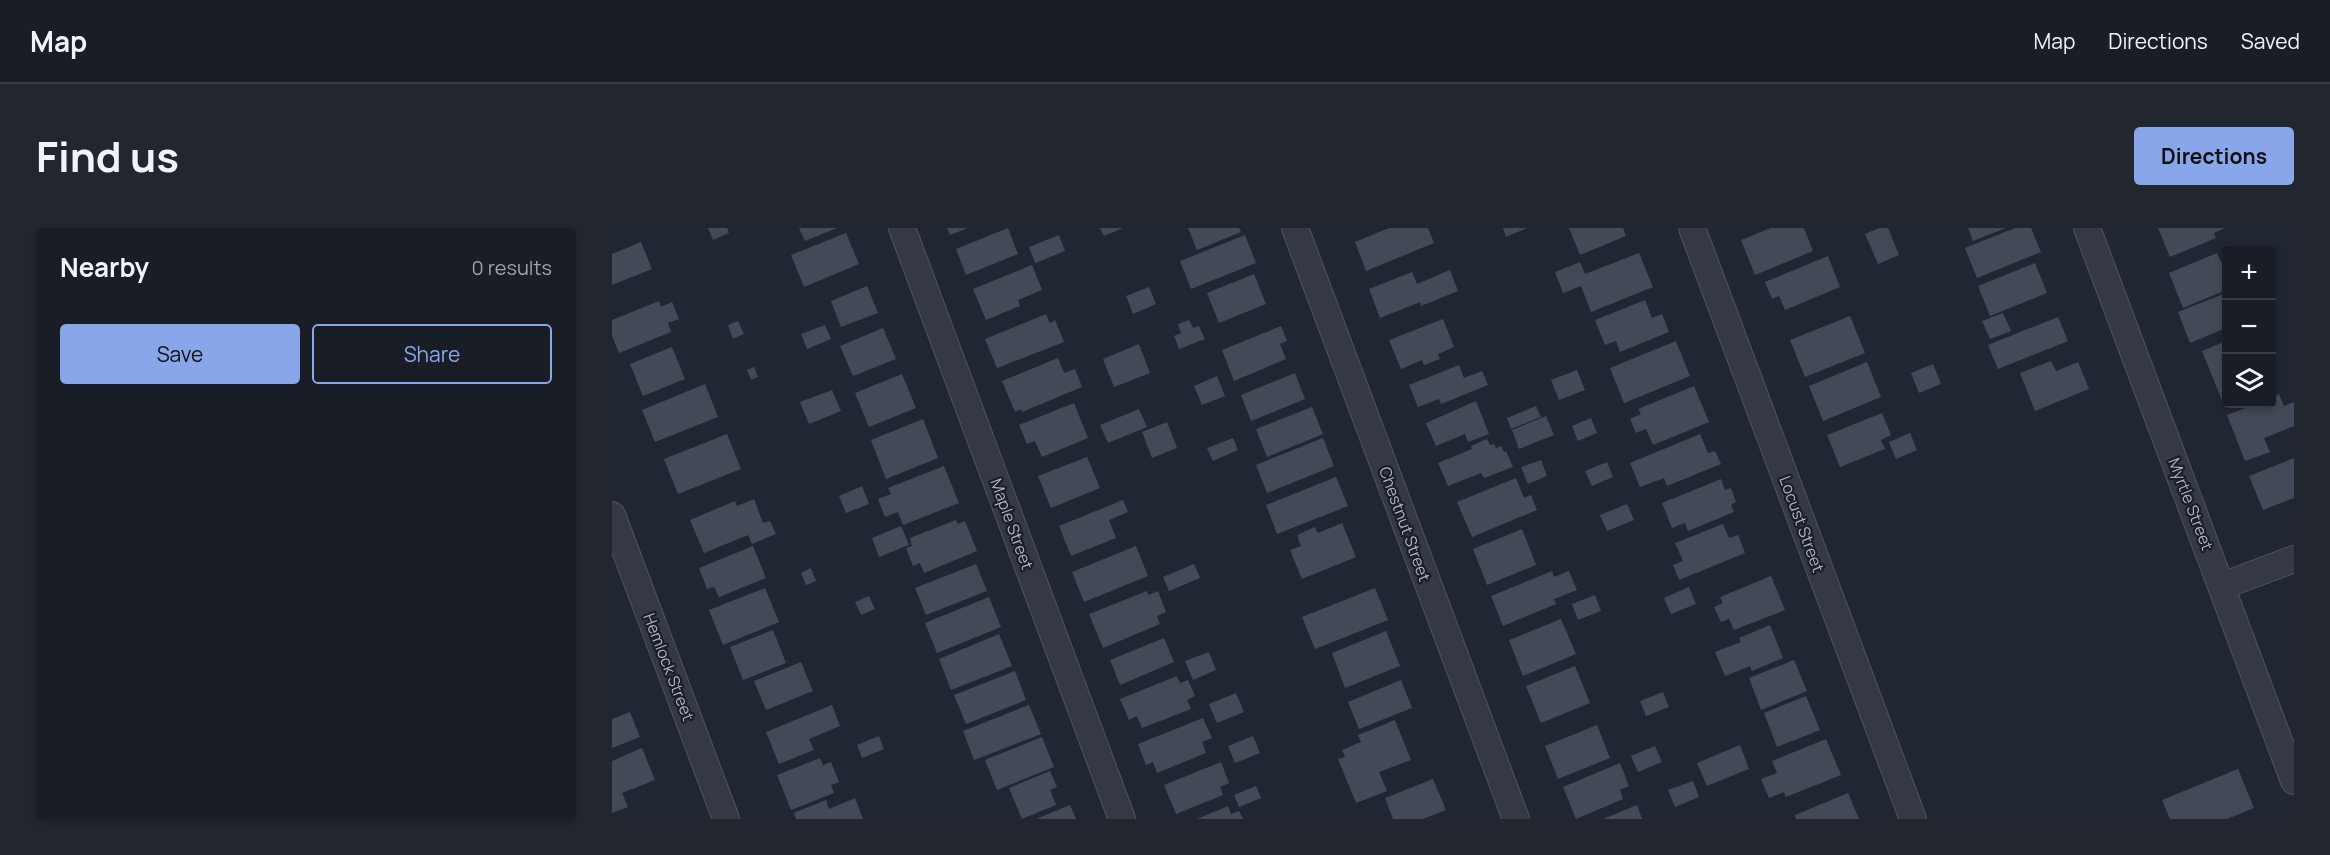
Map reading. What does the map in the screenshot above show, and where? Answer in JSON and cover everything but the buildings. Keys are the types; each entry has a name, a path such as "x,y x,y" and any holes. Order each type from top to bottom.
{"street":[{"name":"Maple Street","path":"902,228 1122,819"},
{"name":"Chestnut Street","path":"1295,228 1516,819"},
{"name":"Locust Street","path":"1692,228 1913,819"},
{"name":"Myrtle Street","path":"2087,228 2294,781"},
{"name":"Hemlock Street","path":"612,515 726,819"},
{"path":"2222,586 2294,559"}]}
